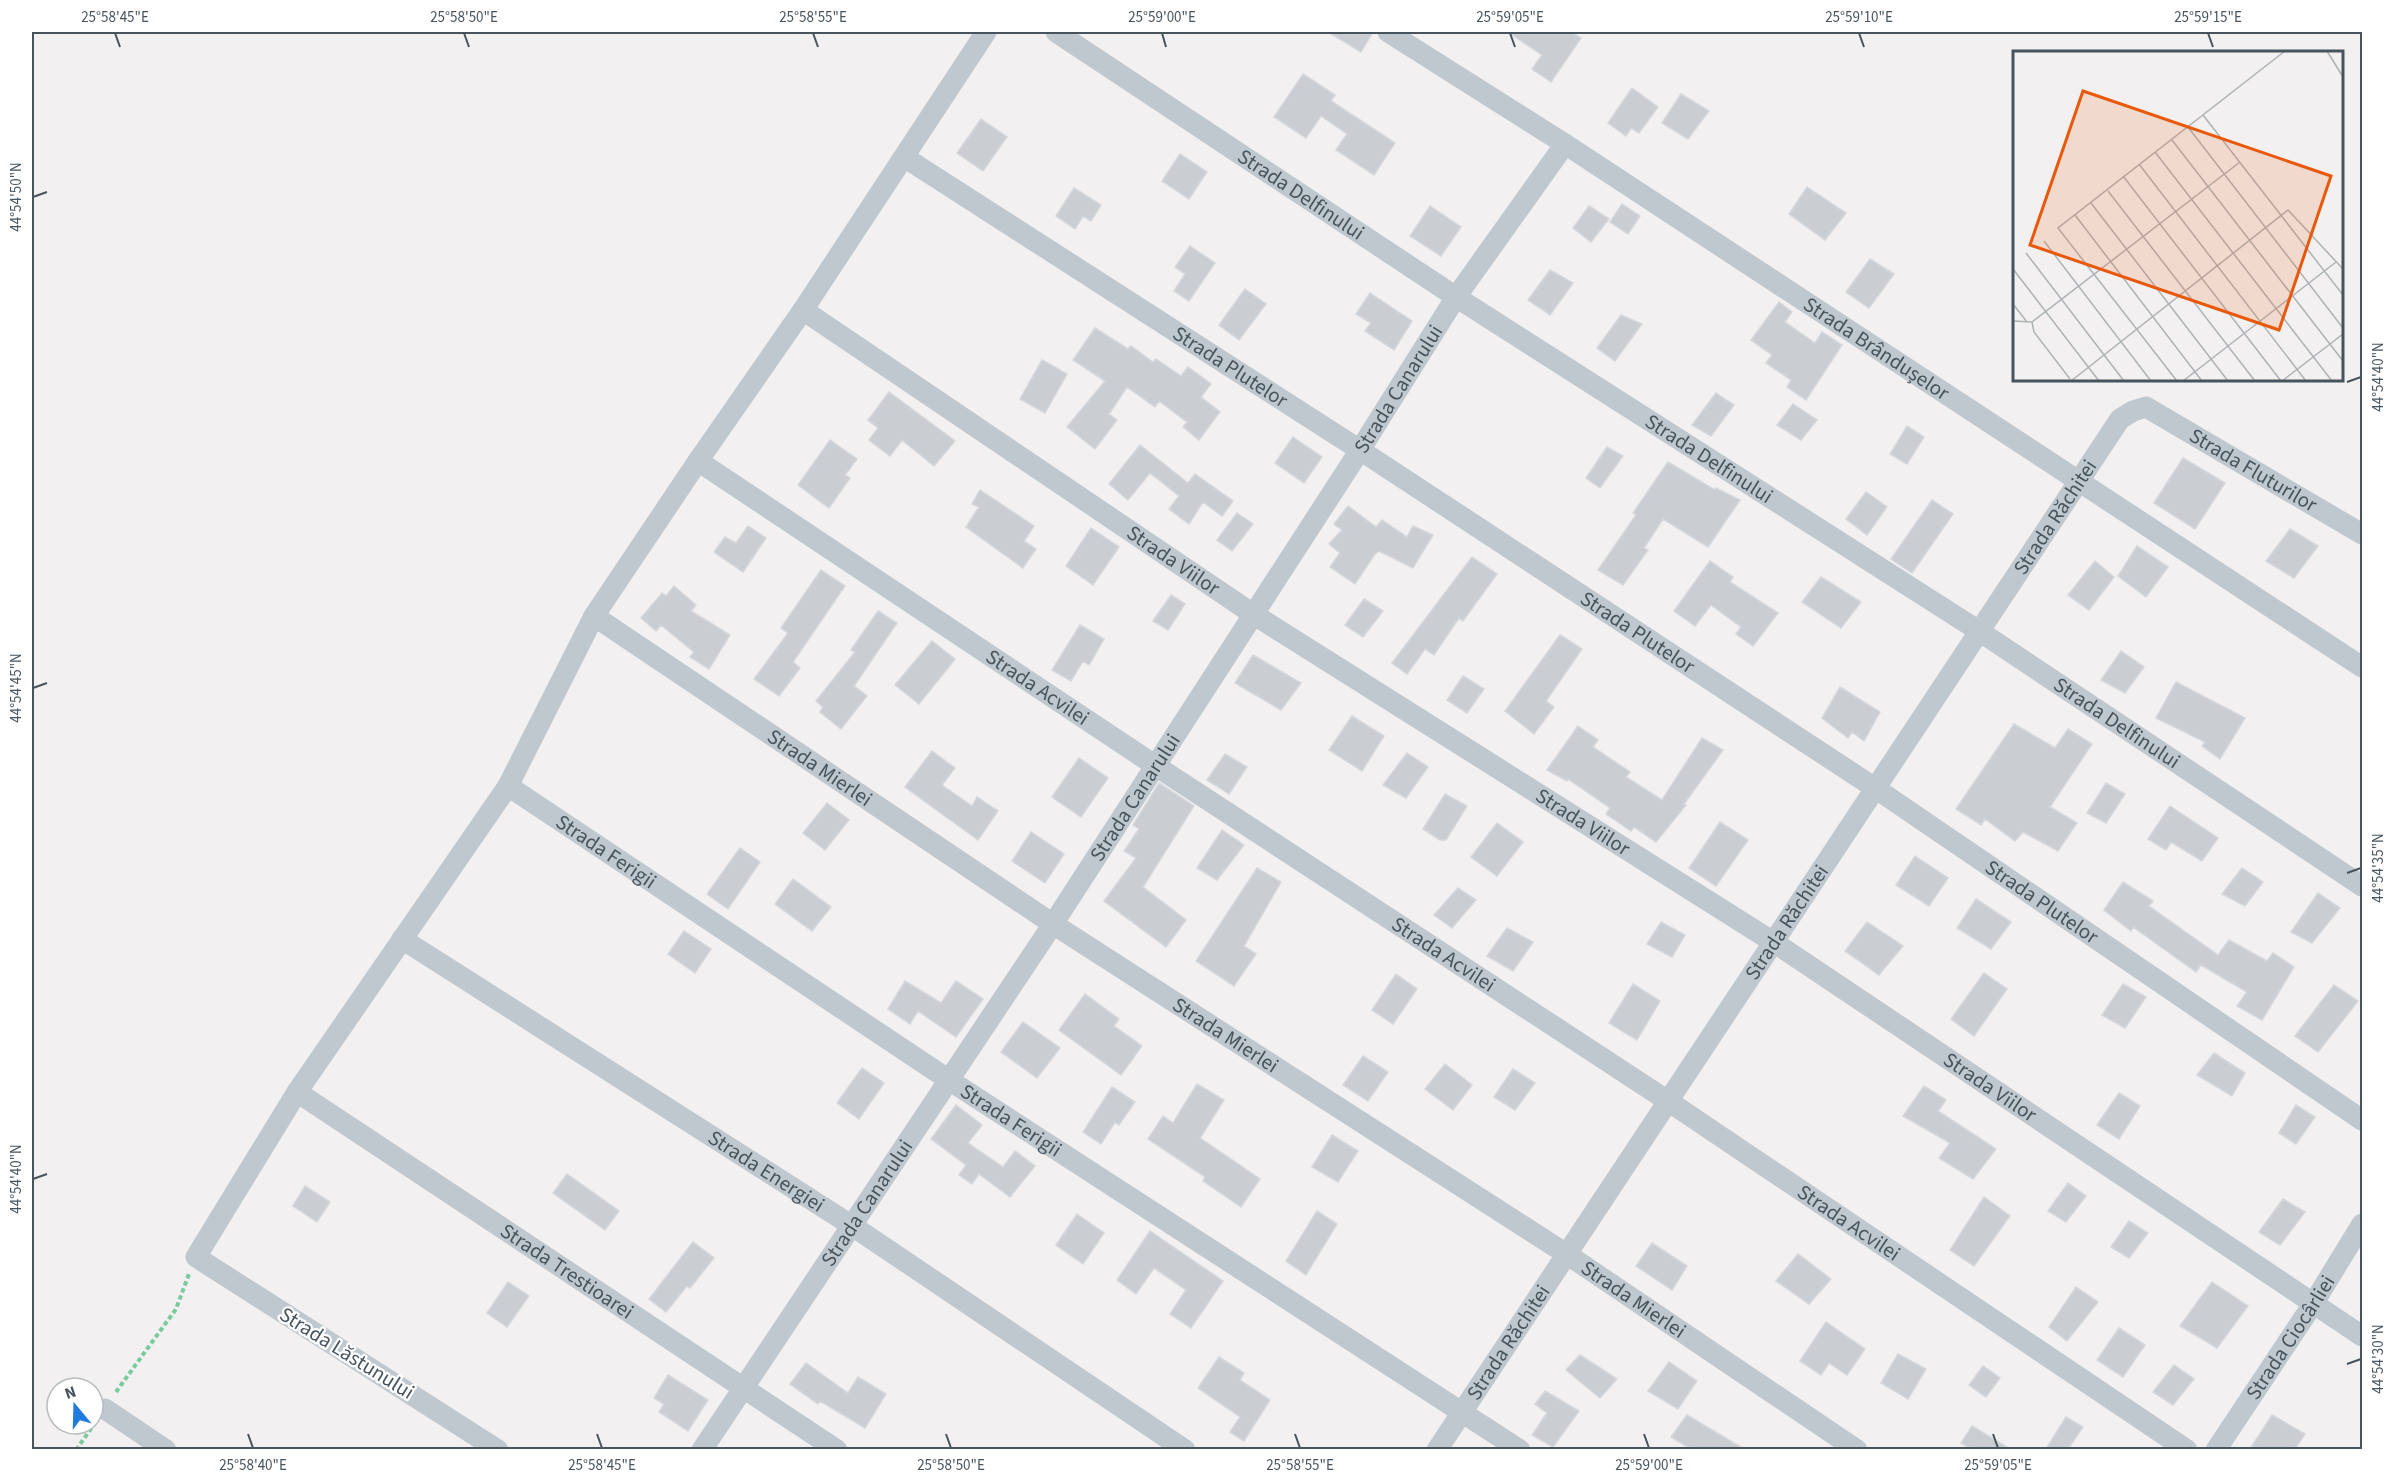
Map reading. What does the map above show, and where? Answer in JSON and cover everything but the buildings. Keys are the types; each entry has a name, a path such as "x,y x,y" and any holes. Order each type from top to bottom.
{"street":[{"path":"196,1257 297,1092 508,786 594,616 803,310 986,32"},
{"name":"Strada Delfinului","path":"1056,32 1456,297 1979,631 2362,886"},
{"name":"Strada Brândușelor","path":"1388,32 1565,144 2362,667"},
{"name":"Strada Canarului","path":"702,1449 1053,924 1360,450 1456,297 1565,144"},
{"name":"Strada Plutelor","path":"904,157 1360,450 1875,788 2362,1120"},
{"name":"Strada Viilor","path":"803,310 1252,614 1774,943 2362,1336"},
{"name":"Strada Răchitei","path":"1437,1449 1461,1410 1568,1255 2120,419 2133,411 2146,407"},
{"name":"Strada Fluturilor","path":"2146,407 2362,534"},
{"name":"Strada Acvilei","path":"698,461 1156,766 1668,1101 2187,1449"},
{"name":"Strada Mierlei","path":"594,616 1053,924 1568,1255 1857,1449"},
{"name":"Strada Ferigii","path":"508,786 949,1080 1520,1449"},
{"name":"Strada Energiei","path":"402,939 851,1225 1185,1449"},
{"name":"Strada Trestioarei","path":"297,1092 837,1449"},
{"name":"Strada Ciocârliei","path":"2216,1449 2313,1304 2362,1224"},
{"name":"Strada Lăstunului","path":"196,1257 498,1449"},
{"path":"105,1409 166,1449"}],"path":[{"path":"105,1409 176,1309 196,1257"},
{"path":"76,1449 85,1436"}]}
